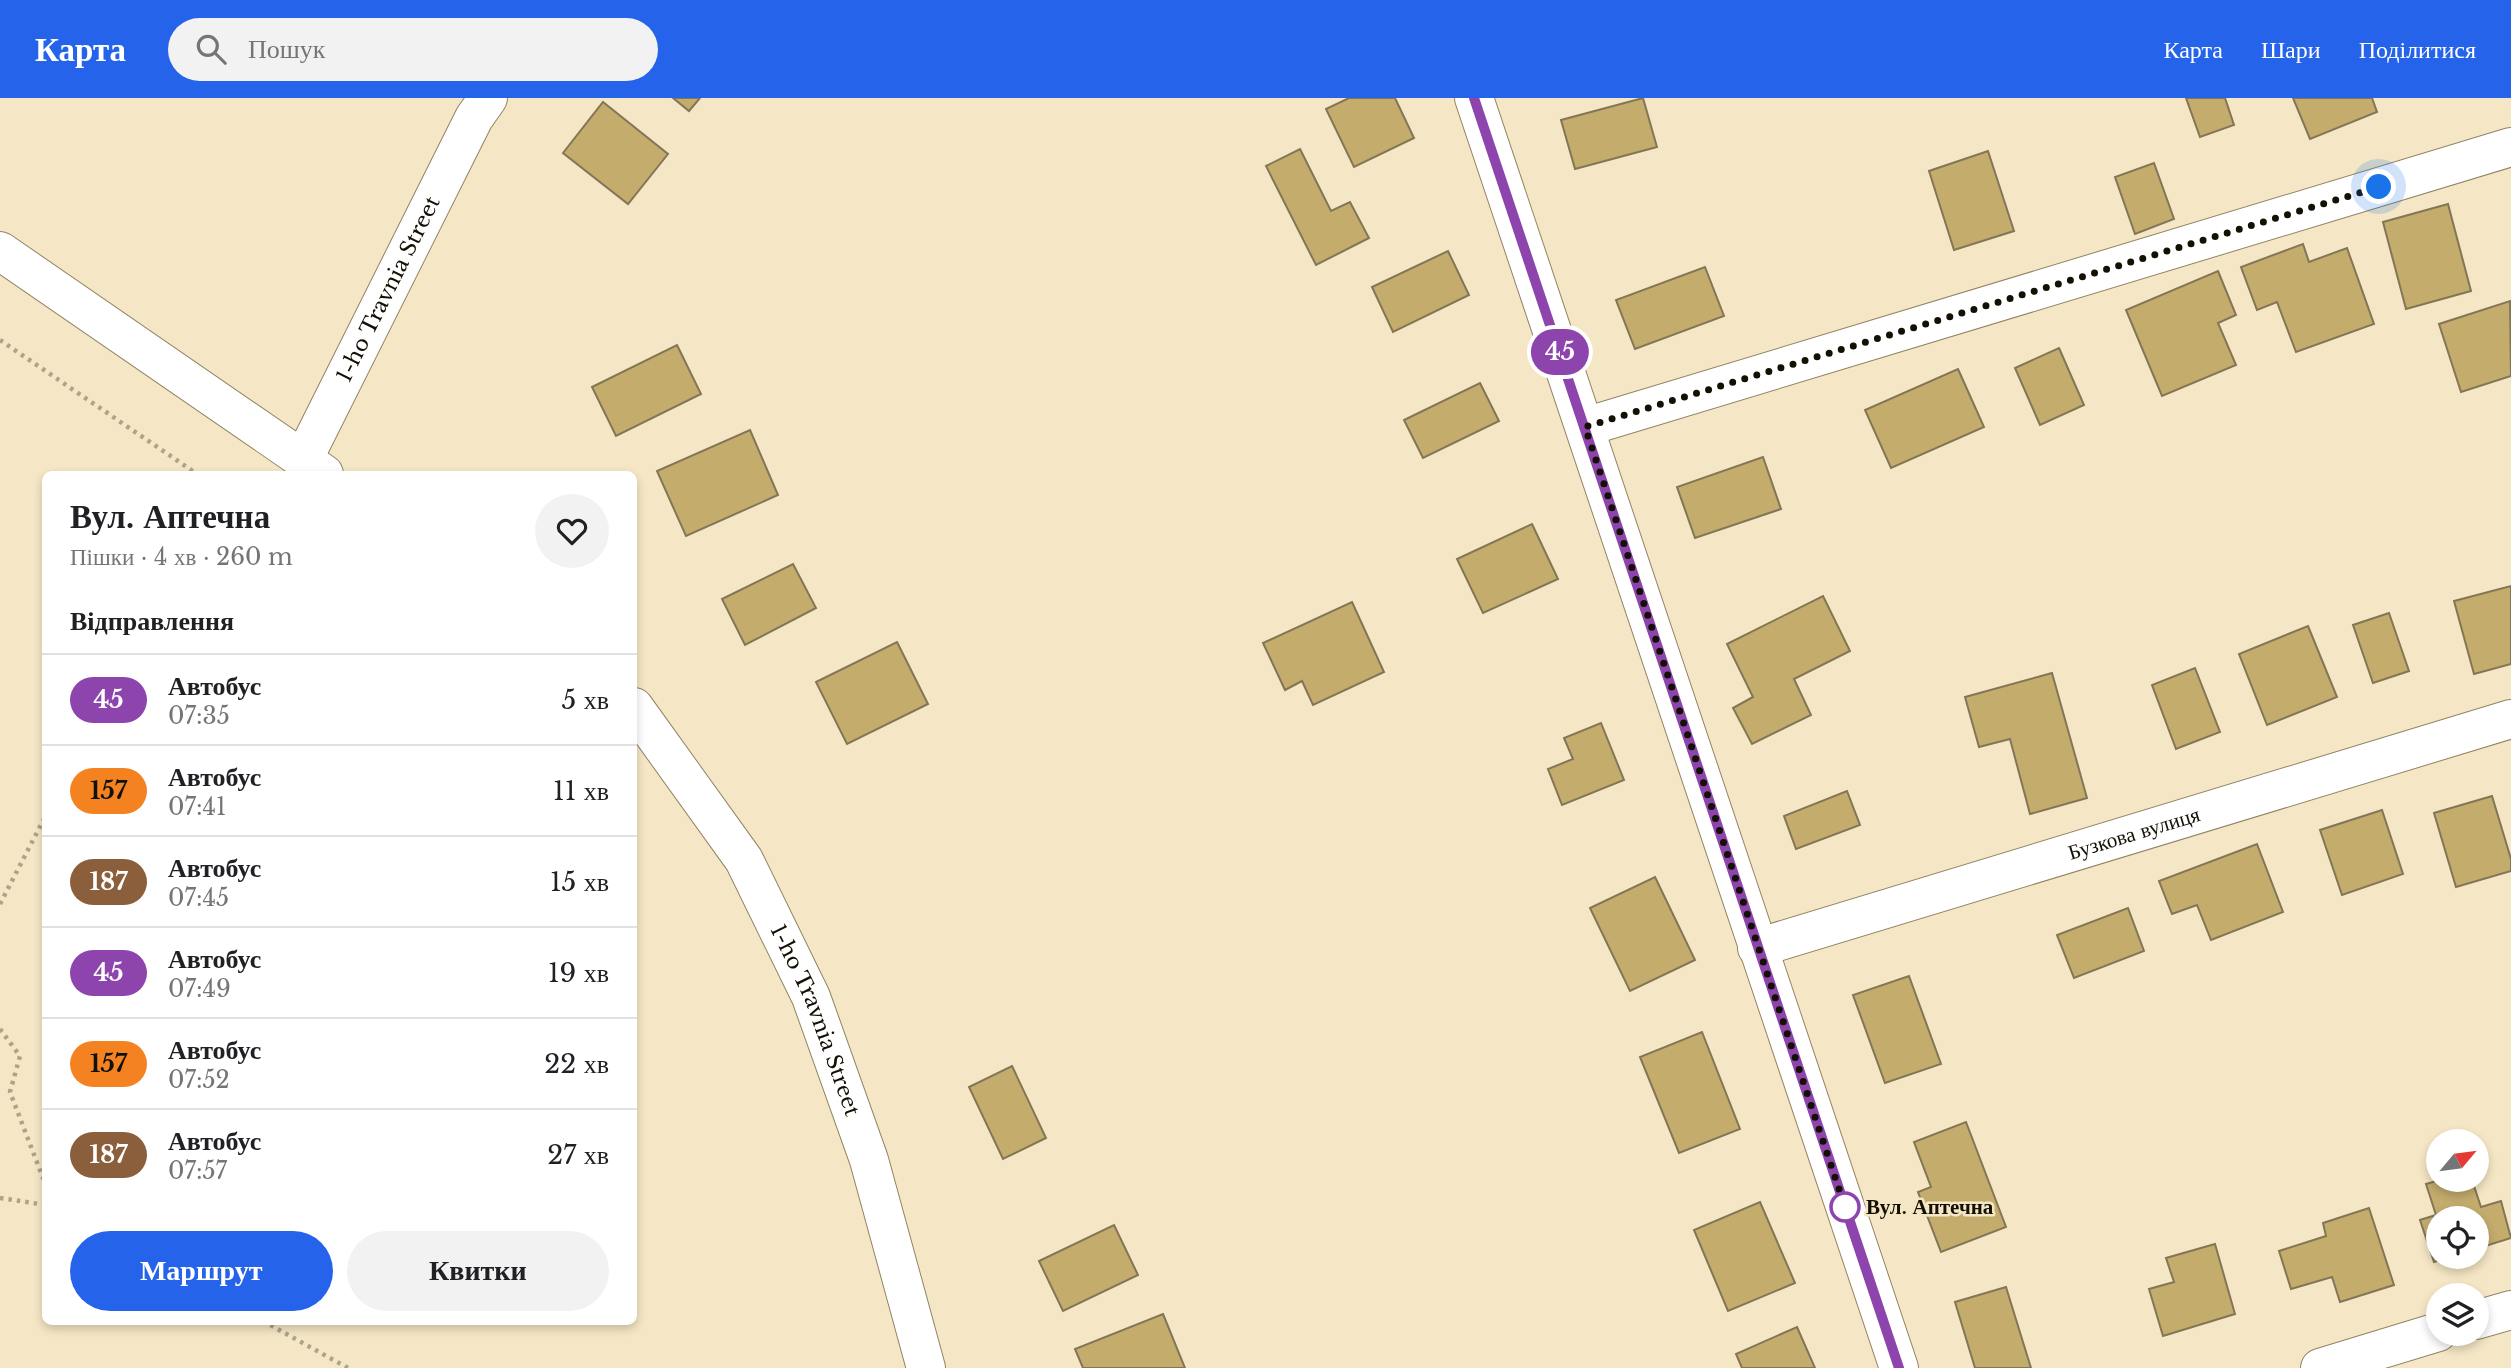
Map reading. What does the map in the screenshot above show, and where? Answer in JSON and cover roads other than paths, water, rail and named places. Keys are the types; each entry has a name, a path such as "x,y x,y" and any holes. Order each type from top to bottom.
{"street":[{"name":"1-ho Travnia Street","path":"314,467 474,118 488,98"},
{"path":"1474,98 1899,1368"},
{"path":"1585,427 2511,147"},
{"path":"0,251 314,467"},
{"name":"1-ho Travnia Street","path":"637,711 744,860 811,997 869,1160 926,1368"},
{"name":"Бузкова вулиця","path":"1758,948 2511,719"},
{"path":"2489,1316 2511,1310"},
{"path":"2320,1368 2426,1336"}],"place":[{"name":"Вул. Аптечна","path":"1845,1207"}]}
